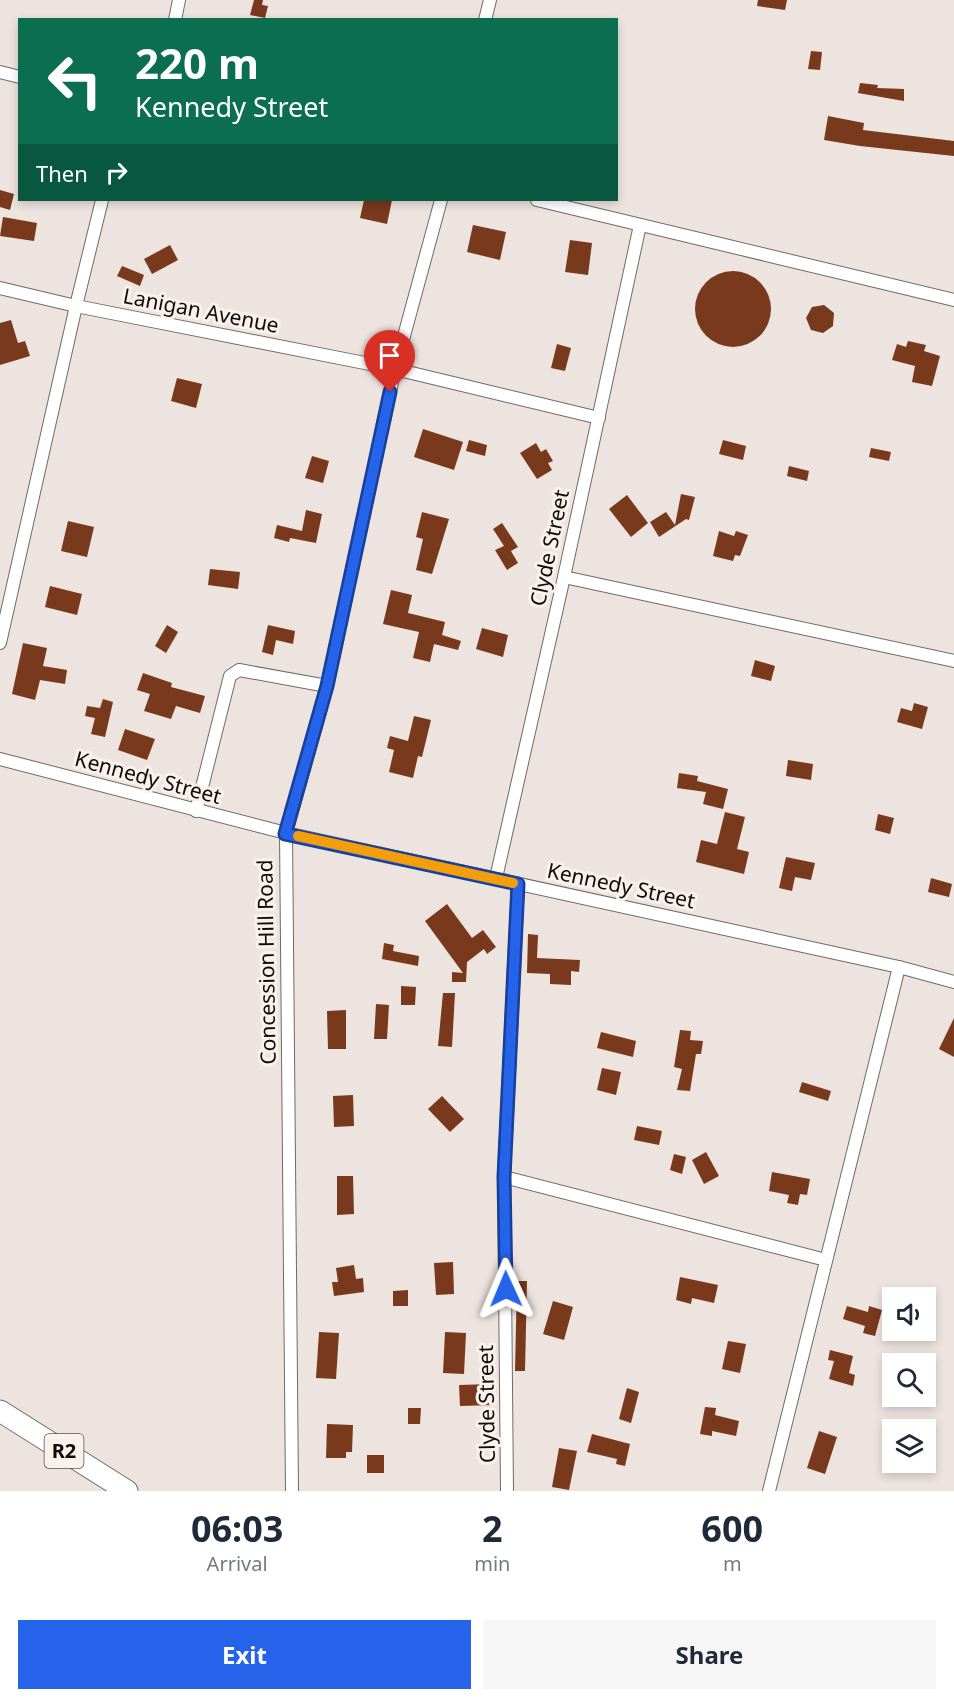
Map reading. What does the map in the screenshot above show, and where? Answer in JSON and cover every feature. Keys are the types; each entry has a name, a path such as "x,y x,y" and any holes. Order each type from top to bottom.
{"highway":[{"name":"R2","path":"0,1411 127,1491"}],"street":[{"path":"175,18 179,0"},
{"path":"486,18 490,0"},
{"path":"0,72 18,76"},
{"path":"0,644 102,201"},
{"name":"Concession Hill Road","path":"292,1491 285,834 327,686 395,369 441,201"},
{"path":"541,201 954,300"},
{"name":"Clyde Street","path":"496,879 640,225"},
{"name":"Lanigan Avenue","path":"0,288 76,306 395,369 599,418"},
{"path":"564,576 954,661"},
{"path":"195,811 230,676 239,670 327,686"},
{"name":"Kennedy Street","path":"0,759 285,834 899,967 954,982"},
{"name":"Clyde Street","path":"507,1491 504,1177 518,884"},
{"path":"769,1491 899,967"},
{"path":"504,1177 826,1260"}],"building":[{"path":"254,0 263,0 262,5 268,6 265,18 250,15"},
{"path":"758,0 787,0 785,10 757,6"},
{"path":"811,51 822,52 820,70 808,69"},
{"path":"860,83 878,85 877,88 904,89 904,101 858,93"},
{"path":"828,116 864,123 863,130 954,141 954,156 824,140"},
{"path":"0,190 14,194 10,210 0,207"},
{"path":"364,201 392,201 387,224 360,218"},
{"path":"3,217 37,223 34,241 0,236"},
{"path":"473,225 506,232 500,260 467,252"},
{"path":"570,240 592,243 588,275 565,272"},
{"path":"170,245 178,260 152,274 144,259"},
{"path":"122,266 144,275 140,286 117,276"},
{"path":"733,271 747,274 760,282 768,295 771,309 768,323 760,336 747,344 733,347 719,344 706,336 698,323 695,309 698,295 706,282 719,274"},
{"path":"824,305 834,313 833,326 823,333 811,330 806,318 812,307"},
{"path":"11,320 18,343 25,341 30,356 0,365 0,323"},
{"path":"908,341 926,345 924,351 940,356 932,386 912,382 915,366 892,360 897,344 906,347"},
{"path":"557,344 571,348 565,371 551,368"},
{"path":"177,378 202,384 196,408 171,401"},
{"path":"423,429 463,442 454,470 414,457"},
{"path":"469,440 487,445 485,456 466,451"},
{"path":"723,440 746,446 743,460 719,454"},
{"path":"536,443 541,452 546,449 553,461 548,463 552,470 537,479 520,453"},
{"path":"871,448 891,452 889,461 869,457"},
{"path":"312,456 329,461 323,483 305,478"},
{"path":"789,466 809,471 807,481 787,476"},
{"path":"681,494 695,497 689,520 686,519 659,537 650,522 666,512 675,525"},
{"path":"627,495 648,523 631,537 609,509"},
{"path":"306,510 322,514 316,543 290,538 289,542 274,538 277,525 302,531"},
{"path":"422,512 449,519 432,574 416,570 423,539 416,537"},
{"path":"68,521 94,527 87,557 61,551"},
{"path":"502,523 518,547 511,551 518,563 507,570 495,550 504,546 493,529"},
{"path":"719,531 734,536 736,531 748,535 740,556 735,555 733,561 713,556"},
{"path":"210,569 240,572 238,589 208,585"},
{"path":"50,586 82,594 77,615 45,607"},
{"path":"391,590 412,595 408,613 445,622 442,635 461,641 458,650 434,644 430,662 413,658 419,632 383,624"},
{"path":"167,625 178,632 166,653 155,646"},
{"path":"268,625 295,631 293,644 276,640 273,655 262,652"},
{"path":"482,628 508,635 503,657 476,649"},
{"path":"23,643 47,648 43,666 67,670 65,684 40,680 35,700 12,694"},
{"path":"755,660 775,666 771,681 751,676"},
{"path":"143,673 172,683 171,687 205,696 200,713 176,706 171,719 144,711 150,694 137,690"},
{"path":"103,699 113,702 105,737 91,734 95,718 85,716 87,706 100,708"},
{"path":"914,703 928,707 922,729 897,722 901,708 912,711"},
{"path":"414,716 431,720 422,757 418,756 413,778 389,772 394,750 387,748 390,736 408,741"},
{"path":"125,729 155,739 147,760 118,750"},
{"path":"788,760 813,764 811,780 786,776"},
{"path":"679,773 698,776 697,781 728,789 723,809 703,804 706,792 677,788"},
{"path":"725,812 745,817 737,849 749,852 744,874 696,862 701,840 717,844"},
{"path":"878,814 894,818 890,834 875,830"},
{"path":"786,857 815,863 811,880 795,877 792,891 779,888"},
{"path":"931,878 952,884 949,897 928,892"},
{"path":"447,904 472,938 483,930 496,947 487,954 484,949 467,962 466,982 452,982 452,972 463,973 425,921"},
{"path":"528,934 538,935 537,958 580,960 579,972 571,971 571,985 550,984 550,974 527,973"},
{"path":"384,943 394,945 393,951 419,956 418,966 382,959"},
{"path":"401,986 416,987 415,1005 401,1005"},
{"path":"443,993 455,993 452,1047 438,1046"},
{"path":"376,1004 389,1005 387,1039 374,1039"},
{"path":"346,1010 346,1049 328,1049 327,1011"},
{"path":"954,1018 954,1057 939,1049"},
{"path":"680,1030 691,1031 690,1040 703,1041 701,1054 696,1054 690,1091 677,1090 682,1069 674,1067"},
{"path":"601,1032 636,1041 633,1057 597,1048"},
{"path":"602,1068 621,1072 616,1095 597,1090"},
{"path":"802,1082 831,1091 828,1101 799,1092"},
{"path":"353,1095 354,1126 334,1127 333,1096"},
{"path":"442,1096 464,1119 450,1132 428,1109"},
{"path":"637,1126 662,1131 659,1145 634,1140"},
{"path":"706,1152 719,1176 704,1184 692,1160"},
{"path":"674,1154 686,1157 682,1174 670,1170"},
{"path":"772,1172 810,1179 807,1195 800,1194 798,1205 787,1203 789,1195 769,1191"},
{"path":"337,1176 353,1176 354,1214 337,1215"},
{"path":"453,1262 454,1294 436,1295 434,1263"},
{"path":"354,1265 356,1279 363,1278 364,1292 334,1296 332,1282 338,1282 336,1268"},
{"path":"680,1277 718,1285 714,1303 692,1298 691,1304 676,1300"},
{"path":"517,1281 527,1281 525,1371 515,1371"},
{"path":"408,1290 408,1306 393,1306 393,1291"},
{"path":"553,1301 573,1307 564,1340 543,1334"},
{"path":"847,1306 868,1312 869,1306 882,1310 875,1336 863,1333 865,1326 843,1319"},
{"path":"319,1332 339,1333 336,1379 316,1378"},
{"path":"445,1332 466,1333 464,1374 443,1373"},
{"path":"728,1341 746,1344 740,1373 722,1369"},
{"path":"830,1350 853,1356 849,1373 855,1375 853,1386 829,1379 834,1361 828,1360"},
{"path":"493,1384 494,1405 460,1406 459,1385"},
{"path":"627,1388 639,1392 631,1423 619,1419"},
{"path":"705,1407 716,1408 715,1415 739,1421 736,1436 712,1431 712,1436 700,1434"},
{"path":"408,1408 421,1408 420,1424 408,1424"},
{"path":"327,1424 353,1425 352,1452 346,1452 346,1458 326,1458"},
{"path":"819,1431 837,1437 825,1474 807,1468"},
{"path":"592,1434 630,1444 625,1466 616,1464 617,1459 587,1452"},
{"path":"559,1448 577,1451 569,1490 552,1487"},
{"path":"367,1455 384,1455 384,1473 367,1473"}],"slow traffic":[{"path":"298,836 513,883"}],"route":[{"path":"390,392 327,686 285,834 518,884 504,1177 506,1289"}]}
